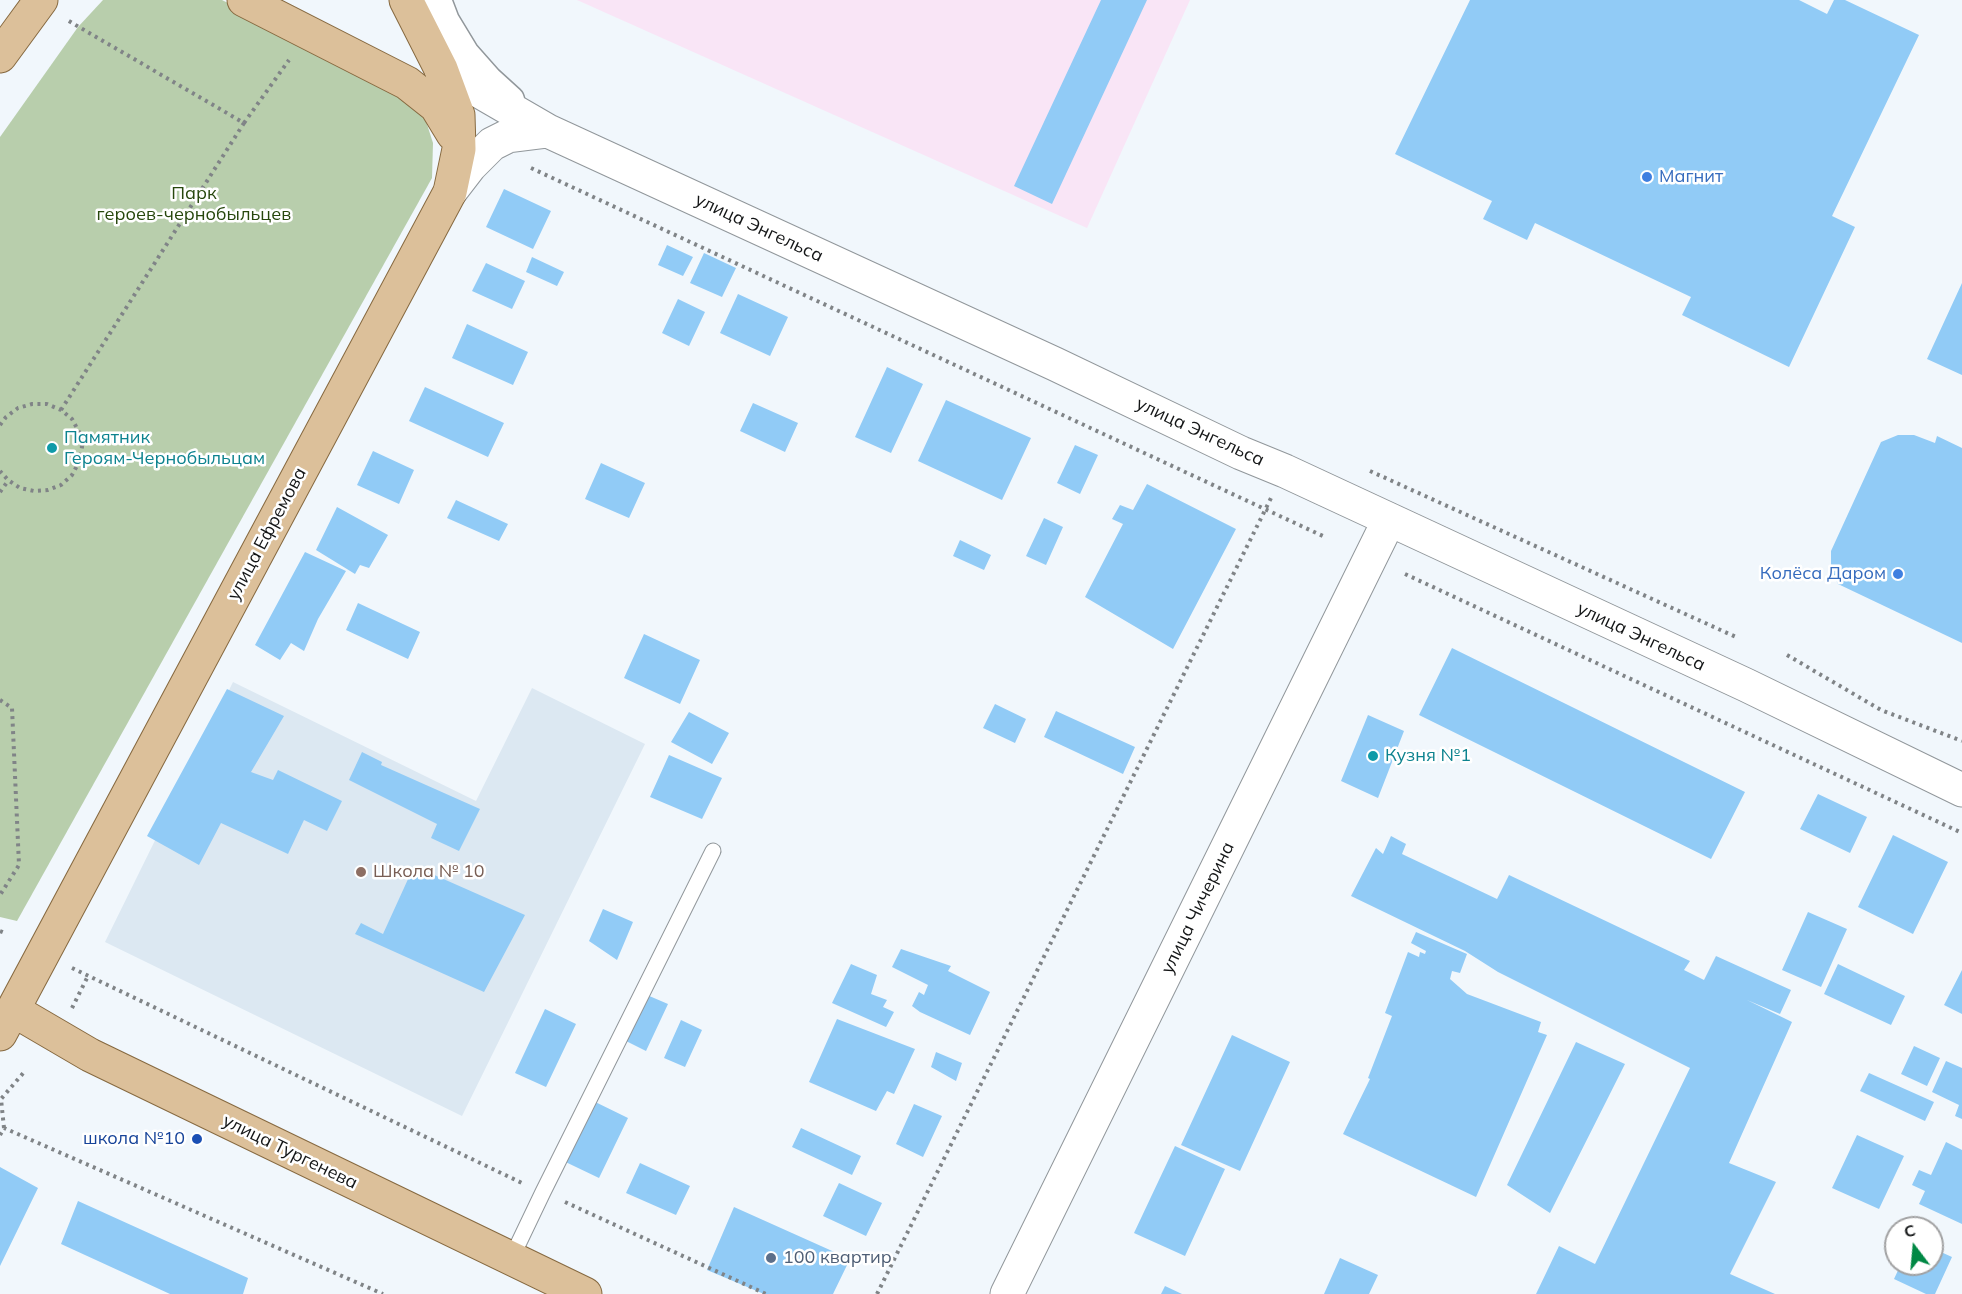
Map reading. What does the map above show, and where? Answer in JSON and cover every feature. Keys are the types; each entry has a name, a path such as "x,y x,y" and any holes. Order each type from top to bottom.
{"main road":[{"path":"244,0 407,83 422,93 447,121 459,149"},
{"path":"0,56 45,4"},
{"name":"улица Ефремова","path":"4,1015 450,192 459,149 458,115 419,6"},
{"name":"улица Тургенева","path":"4,1015 585,1294"}],"street":[{"path":"419,6 454,37 476,67 548,131"},
{"name":"улица Энгельса","path":"441,69 548,131 1746,685 1962,790"},
{"path":"450,192 492,144 508,136 548,131"},
{"name":"улица Чичерина","path":"1006,1294 1389,520"}],"lane":[{"path":"511,1259 713,850"}],"path":[{"path":"45,4 244,123"},
{"path":"61,410 244,123 293,54"},
{"path":"530,167 1325,537"},
{"path":"0,425 18,408 32,404 47,404 61,410 72,419 79,432 82,447 79,462 72,475 61,485 48,490 34,491 20,488 0,471"},
{"path":"1368,470 1736,637"},
{"path":"0,492 8,480"},
{"path":"877,1294 1273,495"},
{"path":"1405,574 1962,833"},
{"path":"1787,655 1881,710 1962,741"},
{"path":"0,700 12,708 19,865 0,895"},
{"path":"0,931 5,933"},
{"path":"68,1014 88,976 543,1192 766,1294"},
{"path":"0,1136 4,1128 1,1099 25,1071"},
{"path":"4,1128 383,1294"}],"shaded area":[{"path":"577,0 1190,0 1087,228"},
{"name":"Школа № 10","path":"233,682 476,801 532,688 645,744 462,1116 105,942"}],"green space":[{"name":"Парк героев-чернобыльцев","path":"103,0 222,0 397,89 424,115 433,143 432,178 17,921 0,917 0,137 78,27"}],"building":[{"path":"1101,0 1147,0 1052,204 1014,186"},
{"name":"Магнит","path":"1470,0 1799,0 1827,14 1834,0 1845,0 1919,35 1832,216 1855,227 1789,367 1682,315 1691,297 1535,223 1527,240 1483,219 1492,201 1395,154"},
{"path":"504,189 551,211 533,249 486,227"},
{"path":"667,245 693,257 683,276 658,265"},
{"path":"704,253 736,268 722,297 690,283"},
{"path":"532,257 564,272 557,286 526,272"},
{"path":"486,263 525,281 512,309 472,291"},
{"path":"1962,283 1962,375 1927,359"},
{"path":"738,294 788,317 770,356 720,333"},
{"path":"678,299 705,312 689,346 662,333"},
{"path":"467,324 528,352 513,385 452,358"},
{"path":"887,367 923,384 891,453 855,437"},
{"path":"425,387 504,423 488,457 409,421"},
{"path":"946,400 1031,438 1002,500 918,461"},
{"path":"753,403 798,423 785,452 740,431"},
{"path":"1898,435 1914,435 1935,443 1937,436 1962,448 1962,643 1838,584 1834,576 1831,551 1881,442"},
{"path":"1075,445 1098,455 1080,494 1057,483"},
{"path":"373,451 414,470 399,504 357,485"},
{"path":"601,463 645,483 629,518 585,499"},
{"path":"1147,484 1236,529 1173,649 1085,597 1123,524 1112,519 1120,505 1133,510"},
{"path":"456,500 508,524 499,541 447,518"},
{"path":"337,507 388,535 369,568 360,565 355,574 316,550"},
{"path":"1044,518 1063,527 1046,565 1026,556"},
{"path":"960,540 991,555 984,570 953,556"},
{"path":"305,552 346,571 318,619 304,651 291,643 280,660 255,645"},
{"path":"358,603 420,632 408,659 346,630"},
{"path":"644,634 700,660 680,704 624,678"},
{"path":"1452,648 1745,792 1711,859 1419,715"},
{"path":"227,689 284,716 251,772 273,780 278,770 342,801 327,831 304,820 288,854 221,823 199,865 147,836"},
{"path":"995,704 1026,719 1015,743 983,728"},
{"path":"1056,711 1135,747 1123,774 1044,737"},
{"path":"689,712 729,733 712,764 671,742"},
{"name":"Кузня №1","path":"1368,715 1404,731 1378,798 1341,781"},
{"path":"362,752 382,762 381,765 480,809 459,851 431,838 437,824 349,780"},
{"path":"669,755 722,778 702,819 650,797"},
{"path":"1818,794 1867,817 1850,853 1800,829"},
{"path":"1893,835 1948,862 1913,934 1858,907"},
{"path":"1391,836 1406,844 1402,854 1497,899 1509,875 1690,961 1684,970 1704,980 1716,956 1791,990 1780,1014 1747,1000 1792,1022 1729,1163 1776,1182 1730,1274 1775,1294 1536,1294 1559,1246 1595,1264 1690,1068 1498,972 1465,951 1351,896 1376,848 1383,854"},
{"path":"414,866 525,915 484,992 355,934 361,923 383,934"},
{"path":"603,909 633,922 617,960 589,941"},
{"path":"1808,912 1847,929 1821,987 1782,970"},
{"path":"1416,932 1467,954 1460,973 1452,971 1450,979 1467,994 1541,1022 1538,1032 1547,1035 1476,1197 1343,1134 1370,1079 1368,1078 1392,1016 1385,1013 1408,952 1419,957 1420,952 1425,954 1426,951 1411,943"},
{"path":"901,949 951,966 948,971 990,992 970,1035 912,1006 919,992 924,995 928,985 892,967"},
{"path":"851,964 877,975 871,994 887,1000 883,1007 894,1012 886,1027 832,1003"},
{"path":"1838,964 1905,996 1891,1025 1824,994"},
{"path":"1962,970 1962,1014 1944,1005"},
{"path":"647,995 668,1004 646,1051 626,1041"},
{"path":"545,1009 576,1024 546,1087 515,1073"},
{"path":"837,1019 915,1049 894,1094 887,1091 876,1111 809,1082"},
{"path":"681,1020 702,1030 685,1067 664,1058"},
{"path":"1232,1035 1290,1062 1240,1171 1181,1145"},
{"path":"1576,1042 1625,1064 1550,1213 1507,1185"},
{"path":"1914,1046 1940,1058 1927,1086 1901,1074"},
{"path":"936,1052 962,1063 956,1081 931,1067"},
{"path":"1946,1061 1962,1068 1962,1119 1955,1116 1959,1105 1932,1092"},
{"path":"1869,1073 1934,1102 1925,1121 1860,1091"},
{"path":"583,1096 628,1118 599,1178 553,1156"},
{"path":"914,1104 942,1116 923,1157 896,1144"},
{"path":"801,1128 861,1156 852,1175 792,1147"},
{"path":"1857,1135 1904,1156 1879,1209 1832,1188"},
{"path":"1946,1142 1962,1150 1962,1224 1919,1204 1925,1191 1912,1185 1919,1170 1931,1175"},
{"path":"1175,1146 1225,1169 1185,1256 1134,1233"},
{"path":"640,1163 690,1186 676,1215 626,1193"},
{"path":"0,1167 38,1188 0,1266"},
{"path":"839,1183 882,1203 866,1236 823,1216"},
{"path":"78,1201 248,1278 243,1294 170,1294 61,1244"},
{"path":"734,1207 850,1259 833,1294 764,1294 707,1270"},
{"path":"1944,1253 1952,1257 1944,1274"},
{"path":"1340,1258 1378,1275 1369,1294 1324,1294"},
{"path":"1895,1276 1943,1276 1935,1294 1926,1294 1894,1279"},
{"path":"1165,1286 1182,1294 1161,1294"}],"place":[{"name":"Магнит","path":"1647,177"},
{"name":"Памятник Героям-Чернобыльцам","path":"52,448"},
{"name":"Колёса Даром","path":"1898,574"},
{"name":"Кузня №1","path":"1373,756"},
{"name":"Школа № 10","path":"361,872"},
{"name":"школа №10","path":"197,1139"},
{"name":"100 квартир","path":"771,1258"}]}
